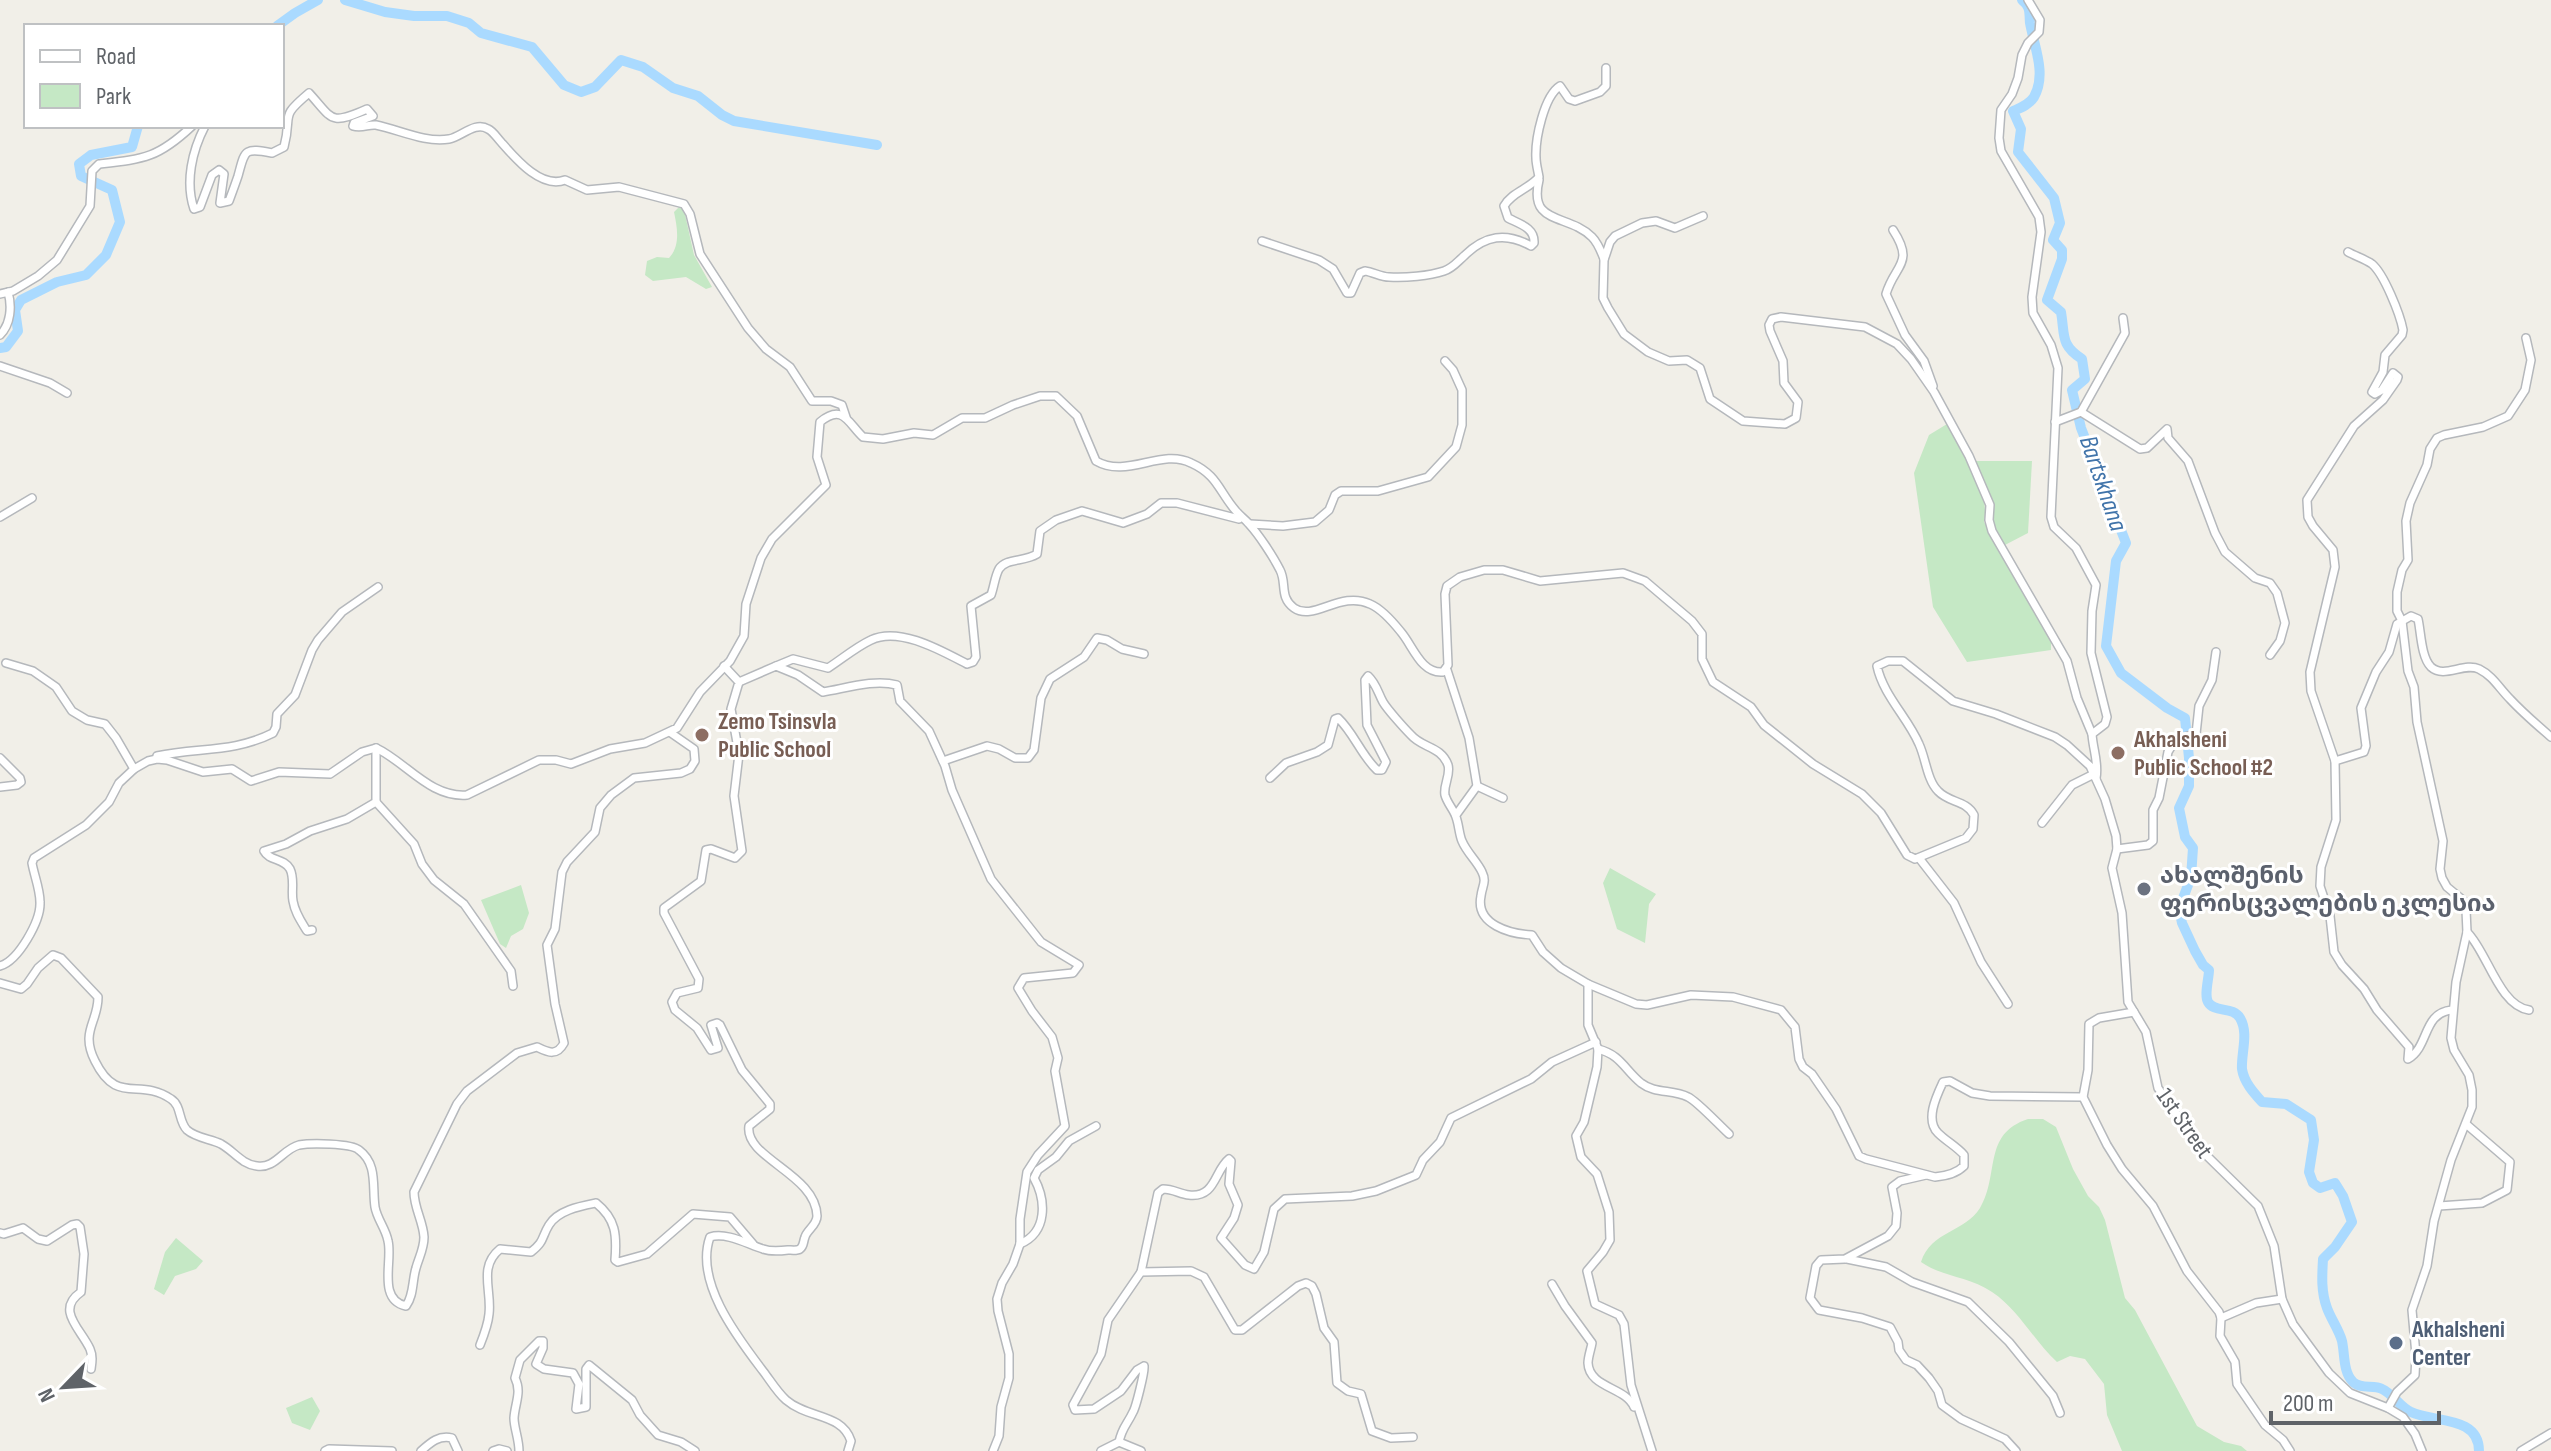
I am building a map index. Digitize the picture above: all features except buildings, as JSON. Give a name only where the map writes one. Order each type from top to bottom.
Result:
[{"type":"street","points":[[2028,0],[2040,20],[2039,32],[2022,55],[2015,86],[2001,110],[1999,138],[2001,151],[2039,217],[2041,232],[2032,297],[2033,313],[2051,345],[2058,368],[2051,517],[2062,535],[2072,541],[2096,585],[2091,653],[2107,717],[2105,724],[2092,734]]},
{"type":"street","points":[[1604,260],[1592,237],[1538,205],[1536,192],[1539,177],[1535,157],[1542,118],[1556,87],[1563,88],[1569,99],[1575,101],[1590,97],[1606,86],[1606,68]]},
{"type":"street","points":[[204,128],[191,160],[194,209],[200,207],[212,175],[219,170],[224,174],[220,203],[229,201],[242,157],[249,151],[272,153],[284,147],[289,109],[309,93],[325,114],[336,118],[349,118],[367,109],[373,116],[354,123],[353,126],[359,128],[373,124],[413,136],[444,140],[459,137],[468,129],[488,128],[514,157],[544,180],[556,183],[565,180],[587,190],[619,187],[684,204],[690,214],[700,254],[748,328],[766,349],[790,367],[812,401],[831,401],[842,405],[846,417],[863,437],[883,439],[914,433],[933,435],[962,418],[985,418],[1040,396],[1056,396],[1077,416],[1096,461],[1114,467],[1129,467],[1174,459],[1192,463],[1214,479],[1236,512],[1250,524],[1278,567],[1283,577],[1284,597],[1291,605],[1300,611],[1312,612],[1343,600],[1369,604],[1395,625],[1427,667],[1434,672],[1447,670]]},
{"type":"street","points":[[0,335],[8,321],[11,304],[4,293],[38,276],[57,260],[90,206],[92,171],[99,164],[128,162],[157,154],[190,128]]},
{"type":"street","points":[[1262,241],[1319,260],[1333,269],[1347,293],[1351,293],[1360,273],[1365,271],[1386,278],[1442,272],[1453,267],[1480,244],[1498,237],[1510,237],[1531,246],[1534,243],[1533,234],[1527,227],[1508,218],[1504,206],[1508,199],[1528,188],[1539,177]]},
{"type":"street","points":[[1703,216],[1675,228],[1656,221],[1642,223],[1620,231],[1610,242],[1604,260],[1603,298],[1624,334],[1648,352],[1669,361],[1687,360],[1700,368],[1710,399],[1743,421],[1785,424],[1796,418],[1798,402],[1784,383],[1783,361],[1769,325],[1772,319],[1781,317],[1865,327],[1897,344],[1919,367],[1934,392],[1982,482],[1990,505],[1989,520],[1998,545],[2067,661],[2077,698],[2092,734],[2098,767],[2095,776]]},
{"type":"street","points":[[1893,230],[1905,254],[1886,294],[1905,335],[1924,361],[1934,392]]},
{"type":"street","points":[[2348,252],[2376,267],[2403,330],[2385,355],[2383,372],[2372,392],[2375,394],[2382,390],[2393,373],[2397,375],[2397,380],[2383,400],[2354,426],[2307,500],[2308,517],[2335,556],[2310,672],[2311,691],[2335,761],[2336,820],[2321,867],[2320,886],[2330,916],[2334,952],[2409,1047],[2408,1059],[2414,1055],[2435,1015],[2452,1010]]},
{"type":"street","points":[[2055,422],[2078,413],[2125,333],[2123,318]]},
{"type":"street","points":[[2388,1406],[2394,1395],[2415,1375],[2412,1310],[2427,1266],[2451,1160],[2472,1107],[2469,1075],[2454,1050],[2451,1038],[2452,1010],[2467,932],[2464,901],[2447,887],[2442,878],[2443,841],[2417,722],[2402,621],[2397,611],[2397,592],[2402,570],[2408,560],[2406,521],[2430,449],[2437,438],[2483,427],[2508,416],[2525,390],[2531,360],[2526,338]]},
{"type":"street","points":[[739,682],[793,659],[828,668],[873,639],[891,635],[927,644],[967,664],[973,662],[976,657],[971,606],[991,595],[1003,564],[1013,560],[1027,561],[1037,554],[1040,531],[1069,514],[1082,511],[1123,523],[1147,514],[1161,503],[1177,503],[1233,515],[1250,524],[1283,526],[1315,522],[1329,510],[1335,495],[1341,491],[1378,491],[1428,477],[1456,447],[1462,425],[1462,390],[1445,361]]},
{"type":"street","points":[[0,366],[50,383],[67,393]]},
{"type":"street","points":[[2078,413],[2140,449],[2147,448],[2167,429],[2168,438],[2188,461],[2225,552],[2255,578],[2270,583],[2277,593],[2285,623],[2280,641],[2270,655]]},
{"type":"street","points":[[148,761],[167,760],[203,772],[232,769],[251,781],[279,772],[330,774],[362,752],[376,748],[424,782],[458,795],[467,795],[539,760],[571,764],[610,749],[645,743],[671,733],[700,692],[730,661],[744,636],[746,604],[761,558],[782,527],[826,485],[817,457],[820,422],[829,415],[846,417]]},
{"type":"street","points":[[0,517],[32,498]]},
{"type":"street","points":[[1456,815],[1477,786],[1469,738],[1447,670],[1445,594],[1447,586],[1460,577],[1484,570],[1503,570],[1540,581],[1623,573],[1645,581],[1702,634],[1702,659],[1713,682],[1751,707],[1764,725],[1821,770],[1862,794],[1881,813],[1907,855],[1915,859],[1966,838],[1973,829],[1974,815],[1967,806],[1945,797],[1934,785],[1914,732],[1878,673],[1877,666],[1883,663],[1903,661],[1953,701],[2055,737],[2081,756],[2095,776]]},
{"type":"street","points":[[0,966],[9,963],[21,950],[39,913],[40,902],[32,863],[34,858],[86,825],[109,802],[119,783],[152,757],[182,751],[232,749],[273,733],[277,714],[295,695],[318,640],[342,612],[378,587]]},
{"type":"street","points":[[2335,761],[2364,752],[2366,746],[2361,708],[2376,672],[2389,652],[2397,624],[2411,616],[2418,619],[2424,651],[2431,667],[2438,671],[2474,667],[2488,674],[2551,737]]},
{"type":"street","points":[[943,761],[987,746],[1015,758],[1028,758],[1034,750],[1041,698],[1050,679],[1084,657],[1097,638],[1144,654]]},
{"type":"street","points":[[2117,849],[2148,845],[2153,841],[2153,810],[2159,798],[2168,752],[2176,739],[2196,734],[2199,706],[2212,680],[2216,652]]},
{"type":"street","points":[[6,663],[33,671],[56,687],[72,711],[87,720],[105,724],[134,769]]},
{"type":"street","points":[[724,666],[739,682]]},
{"type":"street","points":[[776,666],[798,675],[823,692],[864,685],[897,685],[900,701],[929,731],[991,879],[1041,942],[1079,965],[1073,973],[1024,978],[1018,988],[1052,1037],[1058,1058],[1055,1071],[1065,1126],[1027,1172],[1020,1219],[1020,1244],[997,1299],[1009,1354],[1009,1378],[1001,1407],[999,1436],[993,1451]]},
{"type":"street","points":[[1270,778],[1286,763],[1328,745],[1335,719],[1338,718],[1369,763],[1382,770],[1386,762],[1373,741],[1366,719],[1368,702],[1365,680],[1368,676],[1375,683],[1387,708],[1413,738],[1440,751],[1447,763],[1449,770],[1445,794],[1456,815],[1462,842],[1483,873],[1485,885],[1481,907],[1499,929],[1532,935],[1549,959],[1588,984],[1636,1004],[1647,1005],[1691,995],[1733,997],[1781,1010],[1795,1027],[1803,1067],[1812,1074],[1836,1109],[1859,1156],[1935,1177],[1959,1171],[1965,1161],[1958,1148],[1935,1130],[1932,1123],[1943,1082],[1950,1081],[1972,1093],[1990,1096],[2083,1097]]},
{"type":"street","points":[[739,682],[731,709],[739,754],[734,796],[742,851],[735,858],[706,850],[701,881],[664,908],[699,979],[698,988],[677,993],[672,1002],[675,1010],[695,1025],[711,1050],[718,1048],[711,1025],[720,1025],[742,1070],[770,1104],[770,1109],[749,1126],[751,1139],[799,1180],[815,1209],[816,1221],[806,1233],[800,1249],[770,1251],[721,1236],[710,1237],[710,1279],[720,1307],[744,1347],[784,1399],[806,1413],[843,1426],[851,1441],[848,1451]]},
{"type":"street","points":[[0,983],[21,989],[46,960],[53,955],[61,958],[98,997],[88,1031],[88,1046],[111,1085],[130,1090],[146,1089],[167,1096],[177,1103],[182,1123],[189,1132],[220,1143],[248,1164],[260,1167],[274,1163],[298,1145],[346,1145],[358,1149],[369,1161],[375,1209],[389,1242],[388,1283],[393,1298],[399,1305],[406,1306],[410,1300],[416,1266],[423,1253],[424,1234],[414,1192],[457,1104],[467,1091],[517,1053],[537,1047],[555,1053],[564,1043],[547,945],[555,929],[562,872],[567,862],[595,832],[600,808],[611,795],[634,778],[681,773],[690,769],[695,761],[694,749],[671,733]]},
{"type":"street","points":[[376,748],[376,802],[414,844],[422,864],[434,880],[464,904],[511,971],[513,986]]},
{"type":"street","points":[[0,758],[21,782],[0,787]]},
{"type":"street","points":[[2042,823],[2072,785],[2095,776]]},
{"type":"street","name":"1st Street","points":[[2095,776],[2116,836],[2117,849],[2112,868],[2122,913],[2128,1002],[2146,1032],[2158,1088],[2204,1153],[2258,1206],[2274,1246],[2282,1299],[2293,1324],[2329,1373],[2350,1393],[2388,1406],[2403,1417],[2422,1451]]},
{"type":"street","points":[[1477,786],[1503,798]]},
{"type":"street","points":[[312,930],[307,931],[296,914],[290,869],[286,864],[267,857],[264,851],[347,819],[376,802]]},
{"type":"street","points":[[1919,858],[1954,903],[1981,962],[2008,1004]]},
{"type":"street","points":[[2467,932],[2476,940],[2505,993],[2523,1009],[2529,1010]]},
{"type":"street","points":[[1588,984],[1588,1025],[1597,1046],[1597,1067],[1587,1112],[1576,1136],[1581,1157],[1597,1174],[1604,1189],[1610,1240],[1587,1271],[1595,1304],[1619,1315],[1624,1324],[1631,1385],[1652,1451]]},
{"type":"street","points":[[2134,1012],[2099,1018],[2089,1024],[2088,1070],[2083,1097],[2122,1169],[2153,1206],[2187,1271],[2213,1302],[2221,1318],[2220,1336],[2235,1362],[2237,1384],[2265,1425],[2283,1440],[2290,1451]]},
{"type":"street","points":[[1119,1442],[1121,1428],[1136,1407],[1144,1366],[1137,1370],[1121,1391],[1094,1409],[1075,1410],[1073,1405],[1101,1354],[1108,1320],[1141,1272],[1158,1193],[1163,1189],[1189,1195],[1203,1193],[1213,1186],[1223,1164],[1229,1159],[1229,1184],[1238,1205],[1221,1238],[1245,1265],[1254,1269],[1264,1252],[1274,1209],[1285,1199],[1352,1196],[1376,1191],[1416,1175],[1423,1160],[1440,1142],[1451,1118],[1531,1079],[1552,1062],[1597,1046],[1613,1053],[1640,1082],[1650,1088],[1692,1098],[1729,1134]]},
{"type":"street","points":[[2439,1206],[2482,1203],[2507,1190],[2510,1162],[2466,1124]]},
{"type":"street","points":[[1020,1244],[1029,1240],[1042,1221],[1044,1205],[1034,1178],[1038,1170],[1056,1157],[1069,1141],[1096,1126]]},
{"type":"street","points":[[1845,1259],[1888,1236],[1896,1226],[1892,1187],[1900,1181],[1928,1175]]},
{"type":"street","points":[[480,1345],[489,1316],[486,1274],[491,1256],[500,1249],[531,1252],[543,1242],[550,1223],[575,1208],[596,1203],[609,1213],[617,1239],[615,1260],[618,1262],[647,1254],[693,1214],[730,1217],[754,1246]]},
{"type":"street","points":[[0,1233],[23,1228],[38,1239],[47,1241],[72,1225],[80,1227],[84,1246],[81,1292],[72,1298],[69,1306],[71,1317],[90,1349],[91,1369]]},
{"type":"street","points":[[2016,1451],[2005,1439],[1961,1419],[1942,1405],[1938,1391],[1929,1378],[1917,1365],[1906,1360],[1899,1350],[1890,1327],[1819,1310],[1810,1298],[1816,1266],[1821,1260],[1845,1259],[1886,1267],[1912,1282],[1968,1302],[2009,1342],[2053,1396],[2060,1413]]},
{"type":"street","points":[[1141,1272],[1191,1271],[1204,1277],[1235,1330],[1242,1330],[1298,1286],[1306,1283],[1312,1286],[1324,1328],[1334,1342],[1337,1383],[1348,1391],[1361,1394],[1372,1431],[1391,1438],[1413,1437]]},
{"type":"street","points":[[1552,1284],[1592,1343],[1588,1363],[1592,1374],[1601,1383],[1631,1400],[1639,1420],[1643,1420]]},
{"type":"street","points":[[2221,1318],[2256,1303],[2282,1299]]},
{"type":"street","points":[[519,1451],[514,1422],[520,1387],[515,1378],[520,1360],[539,1341],[543,1341],[543,1348],[536,1364],[544,1369],[573,1373],[579,1384],[576,1409],[586,1407],[586,1369],[589,1365],[632,1400],[640,1415],[658,1435],[681,1442],[695,1451]]},
{"type":"street","points":[[2521,1451],[2551,1433]]},
{"type":"street","points":[[421,1451],[444,1436],[452,1438],[458,1451]]},
{"type":"street","points":[[1101,1451],[1119,1442],[1141,1451]]},
{"type":"street","points":[[325,1451],[392,1451]]},
{"type":"street","points":[[493,1451],[507,1451]]},
{"type":"green space","points":[[679,207],[684,210],[694,255],[712,287],[706,289],[686,277],[653,281],[645,275],[647,261],[657,257],[669,258],[673,253],[677,236],[674,212]]},
{"type":"green space","points":[[1947,424],[1979,484],[1985,509],[1984,522],[2051,637],[2051,650],[1967,662],[1933,607],[1914,473],[1929,435]]},
{"type":"green space","points":[[1975,461],[2032,461],[2028,533],[2003,546],[1997,538]]},
{"type":"green space","points":[[1610,868],[1656,894],[1649,904],[1645,943],[1617,929],[1603,883]]},
{"type":"green space","points":[[521,885],[529,913],[523,929],[511,936],[506,948],[500,944],[481,900]]},
{"type":"green space","points":[[2028,1119],[2043,1119],[2056,1127],[2073,1169],[2105,1220],[2125,1298],[2135,1310],[2197,1426],[2247,1451],[2122,1451],[2107,1415],[2104,1384],[2085,1359],[2070,1356],[2057,1362],[2010,1307],[1992,1292],[1921,1262],[1932,1244],[1974,1216],[1980,1208],[1998,1145],[2014,1126]]},
{"type":"green space","points":[[176,1238],[203,1261],[196,1269],[175,1276],[164,1295],[154,1289],[165,1252]]},
{"type":"green space","points":[[312,1397],[320,1411],[310,1430],[292,1423],[286,1408]]},
{"type":"waterway","points":[[280,24],[318,0]]},
{"type":"waterway","points":[[345,0],[385,12],[447,16],[469,23],[481,33],[532,47],[564,85],[581,92],[595,87],[621,60],[643,67],[673,88],[698,96],[734,121],[877,145]]},
{"type":"waterway","name":"Bartskhana","points":[[2022,0],[2029,10],[2039,79],[2032,100],[2013,111],[2021,129],[2018,152],[2054,198],[2060,223],[2053,240],[2062,250],[2062,259],[2047,300],[2061,312],[2067,344],[2082,359],[2085,379],[2072,390],[2081,428],[2126,543],[2116,561],[2106,646],[2121,673],[2185,718],[2189,786],[2179,808],[2185,837],[2193,848],[2191,877],[2179,909],[2182,923],[2203,965],[2209,970],[2208,1002],[2237,1014],[2243,1024],[2242,1069],[2247,1083],[2262,1102],[2286,1104],[2311,1120],[2314,1140],[2309,1172],[2313,1183],[2320,1188],[2335,1183],[2343,1196],[2352,1222],[2323,1259],[2322,1284],[2327,1308],[2342,1341],[2350,1378],[2360,1386],[2382,1389],[2411,1412],[2463,1426],[2477,1439],[2479,1451]]},
{"type":"waterway","points":[[0,348],[6,347],[18,331],[15,310],[21,300],[57,282],[86,275],[106,255],[120,222],[112,190],[81,176],[79,164],[91,155],[132,147],[137,128]]},
{"type":"place","name":"Zemo Tsinsvla Public School","points":[[702,735]]},
{"type":"place","name":"Akhalsheni Public School #2","points":[[2118,753]]},
{"type":"place","name":"ახალშენის ფერისცვალების ეკლესია","points":[[2144,889]]},
{"type":"place","name":"Akhalsheni Center","points":[[2396,1343]]}]
